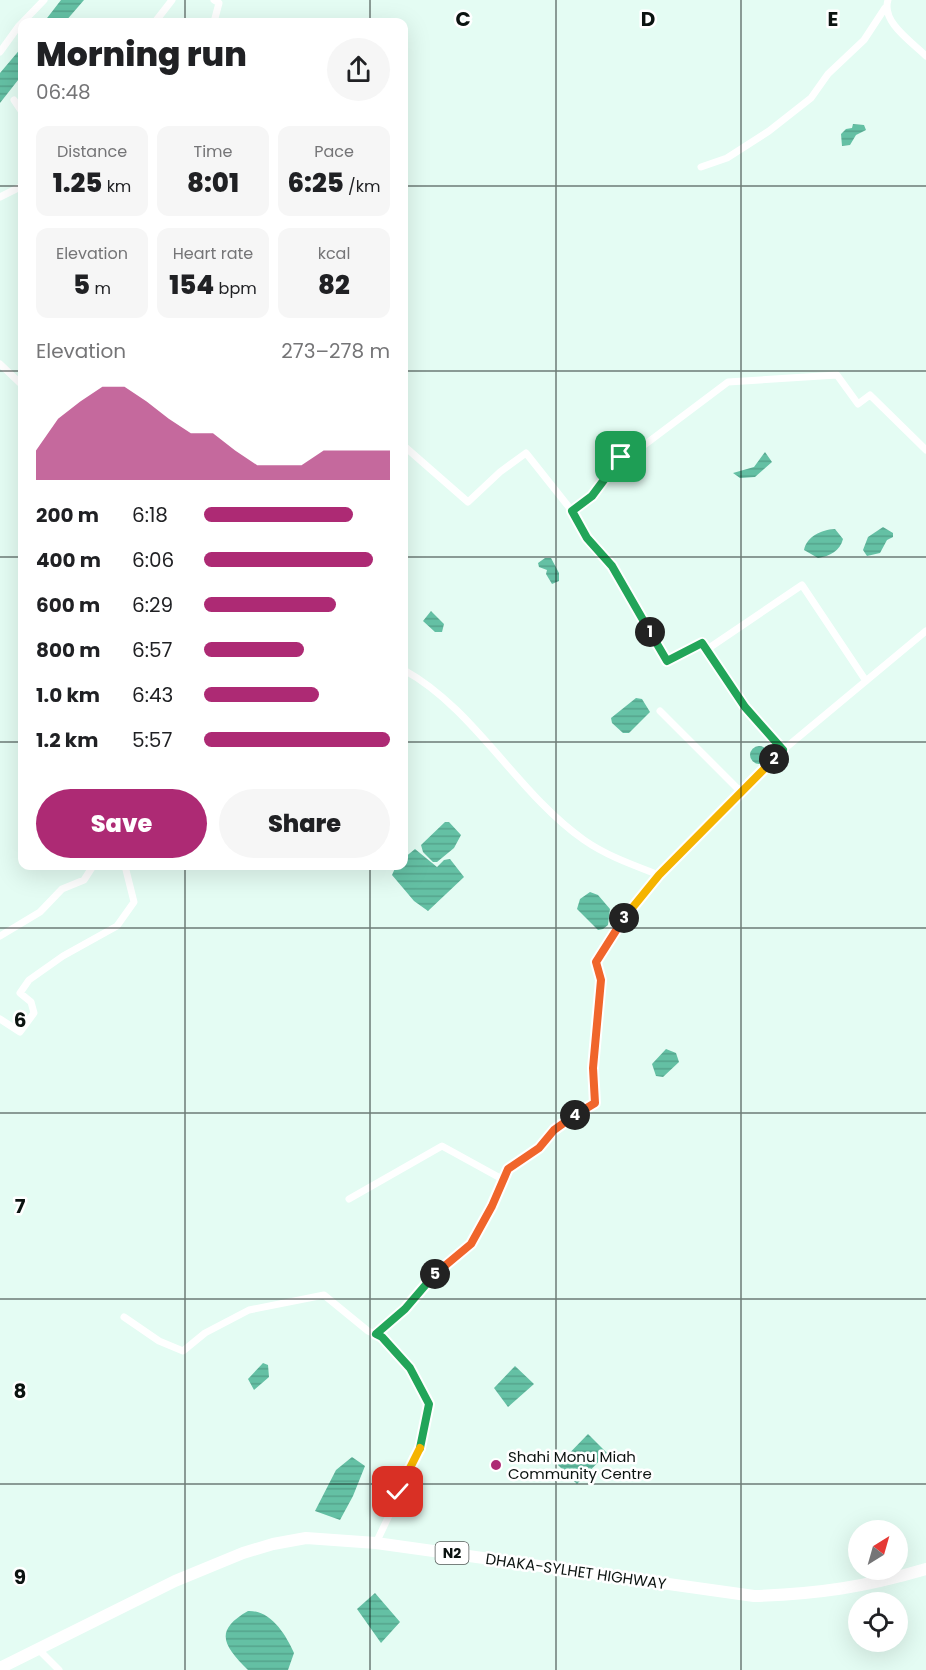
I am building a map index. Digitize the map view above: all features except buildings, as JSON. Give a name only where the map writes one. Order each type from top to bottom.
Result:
[{"type":"highway","name":"DHAKA-SYLHET HIGHWAY","points":[[0,1668],[174,1581],[243,1553],[273,1544],[306,1538],[376,1543],[754,1596],[813,1594],[879,1582],[926,1569]]},
{"type":"street","points":[[27,18],[44,0]]},
{"type":"street","points":[[157,18],[172,0]]},
{"type":"street","points":[[214,0],[219,3],[215,18]]},
{"type":"street","points":[[886,4],[889,19],[926,56]]},
{"type":"street","points":[[701,167],[727,158],[769,131],[811,98],[828,74],[864,40],[886,4]]},
{"type":"street","points":[[0,52],[18,27]]},
{"type":"street","points":[[14,100],[18,106]]},
{"type":"street","points":[[0,197],[18,188]]},
{"type":"street","points":[[0,364],[18,381]]},
{"type":"street","points":[[572,511],[592,496],[621,457],[631,455],[728,382],[837,375],[858,404],[870,395],[926,450]]},
{"type":"street","points":[[408,450],[468,502],[500,472],[526,453],[572,511],[587,538],[612,566],[667,661],[702,643],[745,707],[783,750]]},
{"type":"street","points":[[706,650],[802,585],[866,681]]},
{"type":"street","points":[[376,1334],[405,1309],[433,1275],[471,1244],[492,1206],[508,1169],[539,1148],[566,1120],[595,1103],[593,1068],[601,980],[596,962],[615,930],[659,875],[783,750],[926,631]]},
{"type":"street","points":[[408,673],[446,700],[547,808],[583,840],[617,859],[659,875]]},
{"type":"street","points":[[660,711],[741,792]]},
{"type":"street","points":[[0,936],[40,912],[62,889],[84,880],[90,870]]},
{"type":"street","points":[[0,1019],[20,1032],[34,1013],[31,1002],[20,993],[29,980],[63,956],[117,926],[134,902],[126,870]]},
{"type":"street","points":[[350,1199],[442,1146],[502,1179]]},
{"type":"street","points":[[124,1317],[159,1341],[183,1351],[205,1333],[249,1310],[324,1295],[382,1337],[410,1368],[429,1404],[420,1450],[376,1543]]},
{"type":"street","points":[[38,1649],[59,1670]]},
{"type":"shaded area","points":[[61,0],[84,0],[68,18],[47,18]]},
{"type":"shaded area","points":[[18,52],[18,80],[0,103],[0,73]]},
{"type":"shaded area","points":[[853,124],[864,125],[866,130],[856,135],[850,145],[842,146],[841,134],[846,129],[852,128]]},
{"type":"shaded area","points":[[765,452],[772,462],[755,477],[740,478],[733,473],[754,467]]},
{"type":"shaded area","points":[[883,527],[893,533],[893,537],[887,540],[880,553],[867,556],[863,550],[868,537]]},
{"type":"shaded area","points":[[835,529],[843,539],[840,547],[834,552],[818,558],[804,550],[811,537]]},
{"type":"shaded area","points":[[545,558],[551,558],[559,573],[559,581],[552,584],[546,574],[547,570],[539,567],[538,563]]},
{"type":"shaded area","points":[[431,611],[444,624],[442,632],[435,632],[423,621]]},
{"type":"shaded area","points":[[636,698],[642,699],[650,712],[629,733],[623,733],[612,723],[611,718]]},
{"type":"shaded area","points":[[759,746],[765,749],[768,755],[765,761],[759,764],[753,761],[750,755],[753,749]]},
{"type":"shaded area","points":[[445,822],[449,822],[461,835],[454,848],[437,862],[433,862],[423,852],[421,845]]},
{"type":"shaded area","points":[[415,849],[437,867],[444,860],[450,859],[464,877],[428,911],[414,901],[392,875],[394,870],[408,870],[408,855]]},
{"type":"shaded area","points":[[590,892],[598,895],[610,909],[608,925],[603,929],[598,930],[577,909],[580,899]]},
{"type":"shaded area","points":[[666,1049],[676,1053],[679,1062],[663,1077],[656,1076],[652,1064]]},
{"type":"shaded area","points":[[263,1363],[268,1365],[269,1377],[254,1390],[248,1379]]},
{"type":"shaded area","points":[[515,1366],[534,1384],[508,1407],[494,1388]]},
{"type":"shaded area","points":[[588,1434],[607,1453],[577,1484],[558,1465]]},
{"type":"shaded area","points":[[352,1457],[365,1466],[340,1520],[315,1511],[336,1470]]},
{"type":"shaded area","points":[[375,1593],[400,1622],[381,1643],[357,1609]]},
{"type":"shaded area","points":[[248,1611],[271,1619],[287,1639],[294,1653],[288,1670],[248,1670],[228,1646],[226,1632],[230,1625]]},
{"type":"place","name":"Shahi Monu Miah Community Centre","points":[[496,1465]]},
{"type":"route","points":[[398,1492],[420,1450],[429,1404],[410,1368],[382,1337],[376,1334],[405,1309],[433,1275],[471,1244],[492,1206],[508,1169],[539,1148],[566,1120],[595,1103],[593,1068],[601,980],[596,962],[615,930],[659,875],[783,750],[745,707],[702,643],[667,661],[612,566],[587,538],[572,511],[592,496],[621,457]]}]
